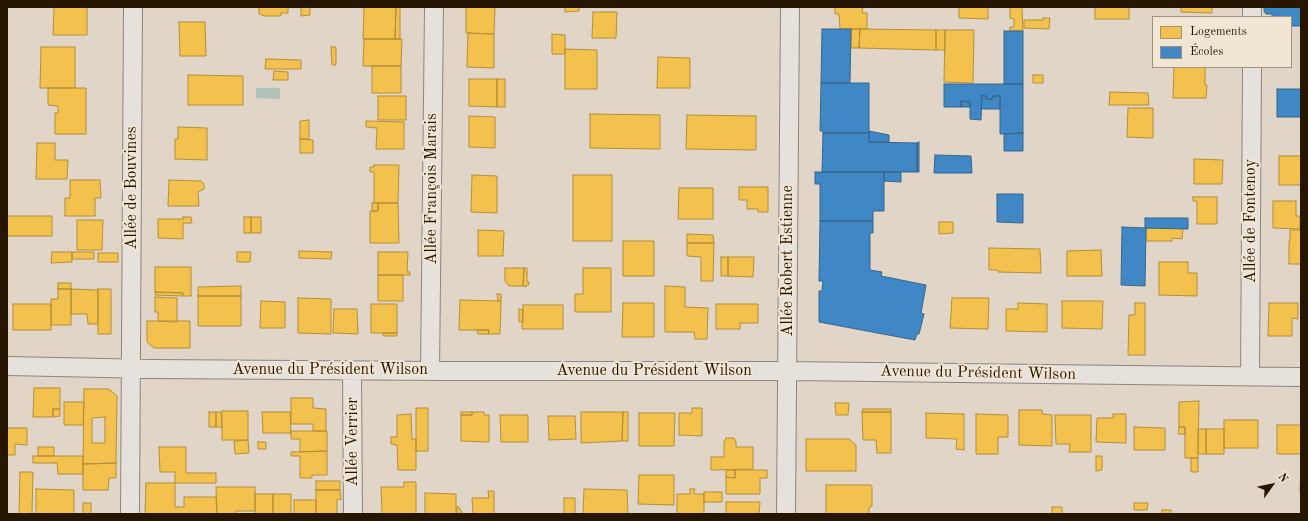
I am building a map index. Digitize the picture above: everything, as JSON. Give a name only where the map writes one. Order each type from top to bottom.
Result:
[{"type":"street","name":"Allée de Bouvines","points":[[130,514],[133,7]]},
{"type":"street","name":"Allée François Marais","points":[[430,371],[434,7]]},
{"type":"street","name":"Allée Robert Estienne","points":[[786,514],[790,7]]},
{"type":"street","name":"Allée de Fontenoy","points":[[1250,376],[1252,68]]},
{"type":"street","name":"Avenue du Président Wilson","points":[[7,366],[430,371],[787,371],[1301,377]]},
{"type":"street","name":"Allée Verrier","points":[[352,370],[353,514]]},
{"type":"shaded area","points":[[256,88],[280,88],[280,99],[256,98]]},
{"type":"building: Logements","points":[[54,7],[87,7],[87,35],[53,35]]},
{"type":"building: Logements","points":[[259,7],[288,7],[288,13],[281,13],[281,16],[265,16],[259,14]]},
{"type":"building: Logements","points":[[301,7],[310,7],[310,15],[301,16]]},
{"type":"building: Logements","points":[[364,7],[396,7],[395,39],[363,39]]},
{"type":"building: Logements","points":[[396,7],[400,7],[400,39],[395,39]]},
{"type":"building: Logements","points":[[466,7],[495,7],[494,34],[466,33]]},
{"type":"building: Logements","points":[[565,7],[579,7],[579,11],[565,12]]},
{"type":"building: Logements","points":[[835,7],[863,7],[862,13],[867,13],[867,29],[840,29],[839,14],[835,14]]},
{"type":"building: Logements","points":[[959,7],[988,7],[988,19],[959,18]]},
{"type":"building: Logements","points":[[1010,7],[1022,7],[1023,31],[1010,31],[1010,27],[1014,27],[1014,19],[1010,18]]},
{"type":"building: Logements","points":[[1095,7],[1129,7],[1129,19],[1095,19]]},
{"type":"building: Logements","points":[[1181,7],[1212,7],[1212,13],[1181,12]]},
{"type":"building: Logements","points":[[593,12],[617,12],[616,38],[592,38]]},
{"type":"building: Logements","points":[[1043,18],[1050,18],[1049,29],[1024,28],[1024,20],[1043,20]]},
{"type":"building: Logements","points":[[179,22],[205,22],[206,56],[180,56]]},
{"type":"building: Logements","points":[[851,29],[860,29],[859,48],[851,48]]},
{"type":"building: Logements","points":[[860,29],[936,30],[936,50],[859,48]]},
{"type":"building: Logements","points":[[936,30],[945,30],[945,50],[936,50]]},
{"type":"building: Logements","points":[[945,30],[974,30],[973,83],[944,82]]},
{"type":"building: Logements","points":[[468,33],[494,34],[494,68],[467,67]]},
{"type":"building: Logements","points":[[552,34],[565,35],[565,54],[552,54]]},
{"type":"building: Logements","points":[[364,39],[402,39],[401,66],[363,66]]},
{"type":"building: Logements","points":[[41,47],[75,47],[75,88],[40,88]]},
{"type":"building: Logements","points":[[331,47],[336,47],[336,65],[332,65]]},
{"type":"building: Logements","points":[[565,49],[597,50],[597,89],[565,89]]},
{"type":"building: Logements","points":[[658,57],[690,58],[690,88],[657,88]]},
{"type":"building: Logements","points":[[266,59],[301,60],[301,69],[265,69]]},
{"type":"building: Logements","points":[[372,66],[401,66],[401,93],[372,93]]},
{"type":"building: Logements","points":[[1174,68],[1205,68],[1205,85],[1207,85],[1206,98],[1173,98]]},
{"type":"building: Logements","points":[[274,71],[288,72],[288,80],[273,80]]},
{"type":"building: Logements","points":[[188,75],[243,76],[243,105],[188,105]]},
{"type":"building: Logements","points":[[1033,75],[1043,75],[1043,83],[1033,83]]},
{"type":"building: Logements","points":[[469,79],[497,79],[497,107],[469,106]]},
{"type":"building: Logements","points":[[497,79],[505,79],[505,107],[497,107]]},
{"type":"building: Logements","points":[[48,88],[86,88],[86,134],[55,134],[55,113],[58,113],[58,106],[48,105]]},
{"type":"building: Logements","points":[[1110,92],[1148,93],[1149,105],[1109,105]]},
{"type":"building: Logements","points":[[378,96],[406,96],[406,120],[378,120]]},
{"type":"building: Logements","points":[[1128,108],[1153,108],[1153,138],[1127,137]]},
{"type":"building: Logements","points":[[590,114],[660,115],[660,149],[590,148]]},
{"type":"building: Logements","points":[[687,115],[756,116],[756,150],[686,149]]},
{"type":"building: Logements","points":[[469,116],[495,117],[495,148],[469,147]]},
{"type":"building: Logements","points":[[309,120],[309,139],[300,139],[300,121]]},
{"type":"building: Logements","points":[[366,121],[404,122],[404,149],[376,149],[377,128],[366,127]]},
{"type":"building: Logements","points":[[178,127],[207,128],[207,160],[175,159],[175,139],[178,139]]},
{"type":"building: Logements","points":[[300,139],[313,140],[313,153],[300,153]]},
{"type":"building: Logements","points":[[37,143],[55,143],[55,160],[68,160],[67,179],[36,179]]},
{"type":"building: Logements","points":[[1279,156],[1301,156],[1301,185],[1279,185]]},
{"type":"building: Logements","points":[[1194,159],[1223,160],[1222,184],[1194,184]]},
{"type":"building: Logements","points":[[374,165],[399,165],[398,203],[374,203],[374,172],[370,172],[370,167],[374,167]]},
{"type":"building: Logements","points":[[472,175],[497,176],[497,213],[471,212]]},
{"type":"building: Logements","points":[[573,175],[612,175],[612,241],[573,241]]},
{"type":"building: Logements","points":[[70,180],[100,180],[101,198],[95,198],[95,216],[65,216],[65,198],[70,198]]},
{"type":"building: Logements","points":[[169,180],[201,181],[204,184],[204,189],[198,192],[199,206],[168,206]]},
{"type":"building: Logements","points":[[739,187],[768,187],[768,212],[758,212],[758,209],[747,209],[747,200],[739,200]]},
{"type":"building: Logements","points":[[679,188],[713,188],[713,219],[678,219]]},
{"type":"building: Logements","points":[[1193,197],[1217,197],[1217,224],[1197,224],[1197,201],[1193,201]]},
{"type":"building: Logements","points":[[1273,201],[1296,201],[1296,216],[1300,216],[1300,229],[1273,228]]},
{"type":"building: Logements","points":[[372,203],[378,203],[378,211],[372,211]]},
{"type":"building: Logements","points":[[378,203],[398,203],[399,243],[370,243],[370,211],[378,211]]},
{"type":"building: Logements","points":[[7,216],[52,216],[52,236],[7,236]]},
{"type":"building: Logements","points":[[183,217],[191,217],[192,223],[183,223],[183,239],[158,238],[158,219],[184,219]]},
{"type":"building: Logements","points":[[244,217],[251,217],[251,233],[244,233]]},
{"type":"building: Logements","points":[[251,217],[261,217],[261,233],[251,233]]},
{"type":"building: Logements","points":[[77,220],[103,220],[102,250],[77,250]]},
{"type":"building: Logements","points":[[939,222],[953,222],[953,233],[939,234]]},
{"type":"building: Logements","points":[[1146,228],[1183,228],[1182,239],[1172,238],[1172,241],[1146,241]]},
{"type":"building: Logements","points":[[478,230],[504,231],[503,256],[478,256]]},
{"type":"building: Logements","points":[[1290,230],[1301,230],[1301,264],[1289,264]]},
{"type":"building: Logements","points":[[687,234],[713,235],[714,243],[687,243]]},
{"type":"building: Logements","points":[[623,241],[654,241],[654,276],[623,276]]},
{"type":"building: Logements","points":[[687,243],[714,243],[713,281],[701,281],[701,257],[687,256]]},
{"type":"building: Logements","points":[[989,248],[1040,249],[1041,273],[998,272],[998,270],[989,270]]},
{"type":"building: Logements","points":[[1101,250],[1102,276],[1067,276],[1067,251]]},
{"type":"building: Logements","points":[[299,251],[332,252],[331,259],[299,258]]},
{"type":"building: Logements","points":[[52,252],[72,252],[72,262],[51,263]]},
{"type":"building: Logements","points":[[72,252],[94,252],[94,259],[72,259]]},
{"type":"building: Logements","points":[[237,252],[251,252],[250,262],[237,262]]},
{"type":"building: Logements","points":[[378,252],[408,252],[407,272],[410,272],[410,275],[378,275]]},
{"type":"building: Logements","points":[[98,253],[118,253],[118,262],[98,262]]},
{"type":"building: Logements","points":[[721,257],[728,257],[728,276],[721,276]]},
{"type":"building: Logements","points":[[728,257],[754,257],[753,277],[728,276]]},
{"type":"building: Logements","points":[[1159,262],[1188,262],[1188,273],[1197,273],[1197,296],[1159,295]]},
{"type":"building: Logements","points":[[155,267],[191,267],[191,296],[183,296],[183,293],[155,292]]},
{"type":"building: Logements","points":[[505,268],[524,268],[523,286],[509,286],[505,281]]},
{"type":"building: Logements","points":[[524,268],[527,268],[527,281],[529,282],[529,285],[526,285],[526,287],[523,286]]},
{"type":"building: Logements","points":[[583,268],[611,268],[611,312],[575,312],[575,294],[583,294]]},
{"type":"building: Logements","points":[[378,275],[403,275],[403,301],[378,301]]},
{"type":"building: Logements","points":[[58,283],[71,283],[71,289],[58,289]]},
{"type":"building: Logements","points":[[241,286],[241,296],[198,296],[198,287]]},
{"type":"building: Logements","points":[[665,286],[685,287],[685,307],[708,308],[707,339],[695,339],[694,332],[665,332]]},
{"type":"building: Logements","points":[[58,289],[71,289],[71,325],[51,325],[51,299],[58,299]]},
{"type":"building: Logements","points":[[71,289],[98,290],[98,324],[88,324],[87,314],[71,314]]},
{"type":"building: Logements","points":[[98,289],[111,289],[111,334],[98,334]]},
{"type":"building: Logements","points":[[155,292],[183,293],[183,296],[155,295]]},
{"type":"building: Logements","points":[[497,294],[501,294],[501,301],[498,301]]},
{"type":"building: Logements","points":[[198,296],[241,296],[241,326],[198,326]]},
{"type":"building: Logements","points":[[155,297],[177,298],[177,322],[158,321],[158,312],[155,312]]},
{"type":"building: Logements","points":[[298,298],[331,299],[331,334],[298,333]]},
{"type":"building: Logements","points":[[952,298],[989,298],[988,329],[950,328]]},
{"type":"building: Logements","points":[[460,300],[501,301],[500,334],[488,334],[489,330],[459,330]]},
{"type":"building: Logements","points":[[261,301],[285,302],[285,328],[260,328]]},
{"type":"building: Logements","points":[[1062,301],[1103,301],[1102,329],[1062,328]]},
{"type":"building: Logements","points":[[623,303],[654,303],[654,337],[622,337]]},
{"type":"building: Logements","points":[[1018,303],[1047,304],[1047,332],[1006,331],[1006,309],[1018,309]]},
{"type":"building: Logements","points":[[1135,303],[1145,303],[1145,355],[1128,355],[1129,315],[1135,315]]},
{"type":"building: Logements","points":[[1269,303],[1298,303],[1298,319],[1292,318],[1292,336],[1268,336]]},
{"type":"building: Logements","points":[[13,304],[51,304],[51,330],[13,330]]},
{"type":"building: Logements","points":[[371,304],[397,304],[397,333],[371,333]]},
{"type":"building: Logements","points":[[716,304],[758,304],[758,323],[740,323],[740,329],[716,329]]},
{"type":"building: Logements","points":[[523,305],[563,305],[563,329],[522,329]]},
{"type":"building: Logements","points":[[334,309],[357,309],[358,334],[333,333]]},
{"type":"building: Logements","points":[[519,309],[523,310],[523,322],[519,322]]},
{"type":"building: Logements","points":[[147,321],[190,321],[190,348],[154,348],[147,342]]},
{"type":"building: Logements","points":[[477,330],[489,330],[488,334],[478,334]]},
{"type":"building: Logements","points":[[383,333],[397,333],[397,336],[383,336]]},
{"type":"building: Logements","points":[[34,388],[60,388],[60,409],[53,409],[53,417],[33,417]]},
{"type":"building: Logements","points":[[84,389],[109,389],[117,396],[116,463],[83,464]],"holes":[[[105,417],[105,443],[92,443],[92,418]]]},
{"type":"building: Logements","points":[[291,398],[313,398],[313,408],[326,409],[326,431],[313,431],[313,424],[291,424]]},
{"type":"building: Logements","points":[[1199,401],[1198,458],[1185,458],[1185,427],[1179,427],[1179,402]]},
{"type":"building: Logements","points":[[64,402],[84,402],[83,425],[64,425]]},
{"type":"building: Logements","points":[[835,403],[849,403],[848,415],[836,415]]},
{"type":"building: Logements","points":[[416,408],[428,408],[428,451],[416,451]]},
{"type":"building: Logements","points":[[692,408],[702,408],[702,436],[679,435],[679,413],[692,413]]},
{"type":"building: Logements","points":[[53,409],[60,409],[60,416],[53,417]]},
{"type":"building: Logements","points":[[863,409],[891,409],[891,412],[862,412]]},
{"type":"building: Logements","points":[[1019,410],[1042,410],[1042,414],[1052,415],[1052,446],[1019,445]]},
{"type":"building: Logements","points":[[222,411],[248,411],[248,440],[222,440]]},
{"type":"building: Logements","points":[[209,412],[216,412],[216,427],[209,427]]},
{"type":"building: Logements","points":[[216,412],[221,412],[222,427],[216,427]]},
{"type":"building: Logements","points":[[262,412],[290,412],[291,433],[263,433]]},
{"type":"building: Logements","points":[[461,412],[472,412],[472,415],[461,415]]},
{"type":"building: Logements","points":[[472,412],[484,412],[484,415],[489,415],[489,442],[461,441],[461,415],[472,415]]},
{"type":"building: Logements","points":[[581,412],[623,412],[622,441],[581,443]]},
{"type":"building: Logements","points":[[623,412],[628,412],[628,441],[622,441]]},
{"type":"building: Logements","points":[[862,412],[891,412],[891,453],[877,453],[876,440],[863,440]]},
{"type":"building: Logements","points":[[639,413],[675,413],[674,446],[639,446]]},
{"type":"building: Logements","points":[[926,413],[964,414],[964,450],[956,449],[957,439],[926,438]]},
{"type":"building: Logements","points":[[411,414],[412,439],[416,439],[416,470],[398,470],[397,445],[391,444],[391,437],[397,437],[397,415]]},
{"type":"building: Logements","points":[[976,414],[1008,415],[1008,437],[998,437],[998,454],[976,454]]},
{"type":"building: Logements","points":[[1113,414],[1126,414],[1126,443],[1096,442],[1097,418],[1113,418]]},
{"type":"building: Logements","points":[[500,415],[528,415],[528,442],[501,442]]},
{"type":"building: Logements","points":[[1055,415],[1091,415],[1091,452],[1069,452],[1070,444],[1056,444]]},
{"type":"building: Logements","points":[[548,416],[575,416],[576,439],[549,440]]},
{"type":"building: Logements","points":[[1224,420],[1258,420],[1258,448],[1224,448]]},
{"type":"building: Logements","points":[[1277,425],[1301,425],[1301,454],[1277,454]]},
{"type":"building: Logements","points":[[1134,427],[1165,428],[1165,450],[1134,450]]},
{"type":"building: Logements","points":[[1179,427],[1185,427],[1185,434],[1178,434]]},
{"type":"building: Logements","points":[[7,428],[27,428],[27,445],[15,444],[15,455],[7,455]]},
{"type":"building: Logements","points":[[1198,429],[1206,429],[1206,454],[1198,454]]},
{"type":"building: Logements","points":[[1206,429],[1224,429],[1224,454],[1206,454]]},
{"type":"building: Logements","points":[[291,431],[327,431],[327,451],[300,452],[300,439],[291,439]]},
{"type":"building: Logements","points":[[726,438],[734,438],[736,447],[753,447],[753,469],[711,470],[711,457],[724,457],[724,442]]},
{"type":"building: Logements","points":[[806,439],[849,439],[856,445],[856,471],[806,471]]},
{"type":"building: Logements","points":[[248,440],[249,453],[235,454],[234,441]]},
{"type":"building: Logements","points":[[258,442],[266,442],[266,449],[258,449]]},
{"type":"building: Logements","points":[[38,447],[54,447],[54,456],[38,456]]},
{"type":"building: Logements","points":[[159,447],[186,447],[186,473],[216,473],[216,483],[175,483],[175,472],[160,472]]},
{"type":"building: Logements","points":[[327,451],[327,475],[312,475],[312,478],[300,478],[300,456],[291,456],[291,452]]},
{"type":"building: Logements","points":[[33,456],[83,456],[83,474],[58,474],[57,463],[33,463]]},
{"type":"building: Logements","points":[[1096,456],[1102,456],[1102,470],[1096,471]]},
{"type":"building: Logements","points":[[1191,458],[1198,458],[1198,472],[1191,472]]},
{"type":"building: Logements","points":[[116,463],[116,478],[109,478],[108,490],[83,490],[83,464]]},
{"type":"building: Logements","points":[[1301,464],[1301,492],[1300,492]]},
{"type":"building: Logements","points":[[726,470],[735,470],[735,478],[726,477]]},
{"type":"building: Logements","points":[[735,470],[767,470],[767,478],[760,478],[760,494],[726,494],[726,477],[735,478]]},
{"type":"building: Logements","points":[[20,472],[33,472],[32,514],[19,514]]},
{"type":"building: Logements","points":[[639,475],[674,475],[674,505],[638,504]]},
{"type":"building: Logements","points":[[316,481],[340,481],[340,490],[316,490]]},
{"type":"building: Logements","points":[[404,482],[416,482],[416,514],[382,514],[381,487],[404,487]]},
{"type":"building: Logements","points":[[146,483],[175,483],[175,507],[184,507],[184,497],[216,497],[217,514],[145,514]]},
{"type":"building: Logements","points":[[826,485],[871,485],[872,506],[869,508],[869,514],[826,514]]},
{"type":"building: Logements","points":[[216,487],[255,487],[255,511],[236,511],[236,514],[217,514]]},
{"type":"building: Logements","points":[[36,489],[74,490],[74,514],[36,514]]},
{"type":"building: Logements","points":[[584,489],[627,490],[628,514],[583,514]]},
{"type":"building: Logements","points":[[690,489],[695,489],[694,494],[704,494],[704,514],[677,514],[677,494],[690,494]]},
{"type":"building: Logements","points":[[316,490],[340,490],[341,500],[337,499],[337,514],[316,514]]},
{"type":"building: Logements","points":[[488,491],[494,491],[494,514],[473,514],[472,498],[489,498]]},
{"type":"building: Logements","points":[[704,492],[722,492],[722,502],[704,502]]},
{"type":"building: Logements","points":[[425,493],[456,494],[456,514],[425,514]]},
{"type":"building: Logements","points":[[255,494],[273,494],[273,514],[255,514]]},
{"type":"building: Logements","points":[[273,494],[291,494],[291,514],[273,514]]},
{"type":"building: Logements","points":[[564,498],[575,498],[575,514],[564,514]]},
{"type":"building: Logements","points":[[294,500],[316,500],[316,514],[294,514]]},
{"type":"building: Logements","points":[[726,502],[760,502],[759,514],[726,514]]},
{"type":"building: Logements","points":[[83,503],[91,503],[91,514],[83,514]]},
{"type":"building: Logements","points":[[1134,503],[1148,503],[1147,510],[1134,510]]},
{"type":"building: Logements","points":[[457,507],[459,507],[463,514],[457,514]]},
{"type":"building: Logements","points":[[1052,507],[1062,507],[1062,514],[1052,514]]},
{"type":"building: Logements","points":[[1162,510],[1171,510],[1171,514],[1162,514]]},
{"type":"building: Écoles","points":[[1264,7],[1301,7],[1301,26],[1292,26],[1292,16],[1272,16],[1272,14],[1266,14]]},
{"type":"building: Écoles","points":[[822,29],[851,29],[850,83],[821,83]]},
{"type":"building: Écoles","points":[[1004,31],[1023,31],[1023,84],[1004,84]]},
{"type":"building: Écoles","points":[[821,83],[869,83],[869,133],[823,133],[823,131],[820,131]]},
{"type":"building: Écoles","points":[[944,84],[1023,84],[1023,133],[1000,134],[1000,96],[993,96],[992,99],[986,99],[986,96],[982,95],[981,120],[970,119],[970,102],[961,101],[961,107],[944,107]]},
{"type":"building: Écoles","points":[[1277,89],[1301,89],[1301,117],[1277,117]]},
{"type":"building: Écoles","points":[[982,95],[986,96],[986,99],[992,99],[993,96],[1000,96],[1000,109],[981,109]]},
{"type":"building: Écoles","points":[[961,101],[970,102],[970,107],[961,107]]},
{"type":"building: Écoles","points":[[869,131],[889,135],[889,142],[869,142]]},
{"type":"building: Écoles","points":[[823,133],[869,133],[869,142],[917,143],[917,172],[822,172]]},
{"type":"building: Écoles","points":[[1023,133],[1023,151],[1004,151],[1004,134]]},
{"type":"building: Écoles","points":[[919,142],[919,172],[917,172],[917,143]]},
{"type":"building: Écoles","points":[[935,155],[971,156],[972,173],[934,173]]},
{"type":"building: Écoles","points":[[815,172],[884,172],[884,211],[873,211],[873,221],[820,221],[820,184],[815,184]]},
{"type":"building: Écoles","points":[[884,172],[901,172],[901,182],[884,181]]},
{"type":"building: Écoles","points":[[997,194],[1023,194],[1023,223],[997,222]]},
{"type":"building: Écoles","points":[[1145,218],[1188,218],[1188,229],[1145,228]]},
{"type":"building: Écoles","points":[[820,221],[873,221],[873,233],[870,233],[870,270],[882,272],[881,276],[926,285],[921,313],[924,314],[919,334],[917,334],[915,340],[819,322],[819,291],[822,291],[823,281],[819,281]]},
{"type":"building: Écoles","points":[[1122,227],[1146,228],[1145,286],[1121,285]]}]
